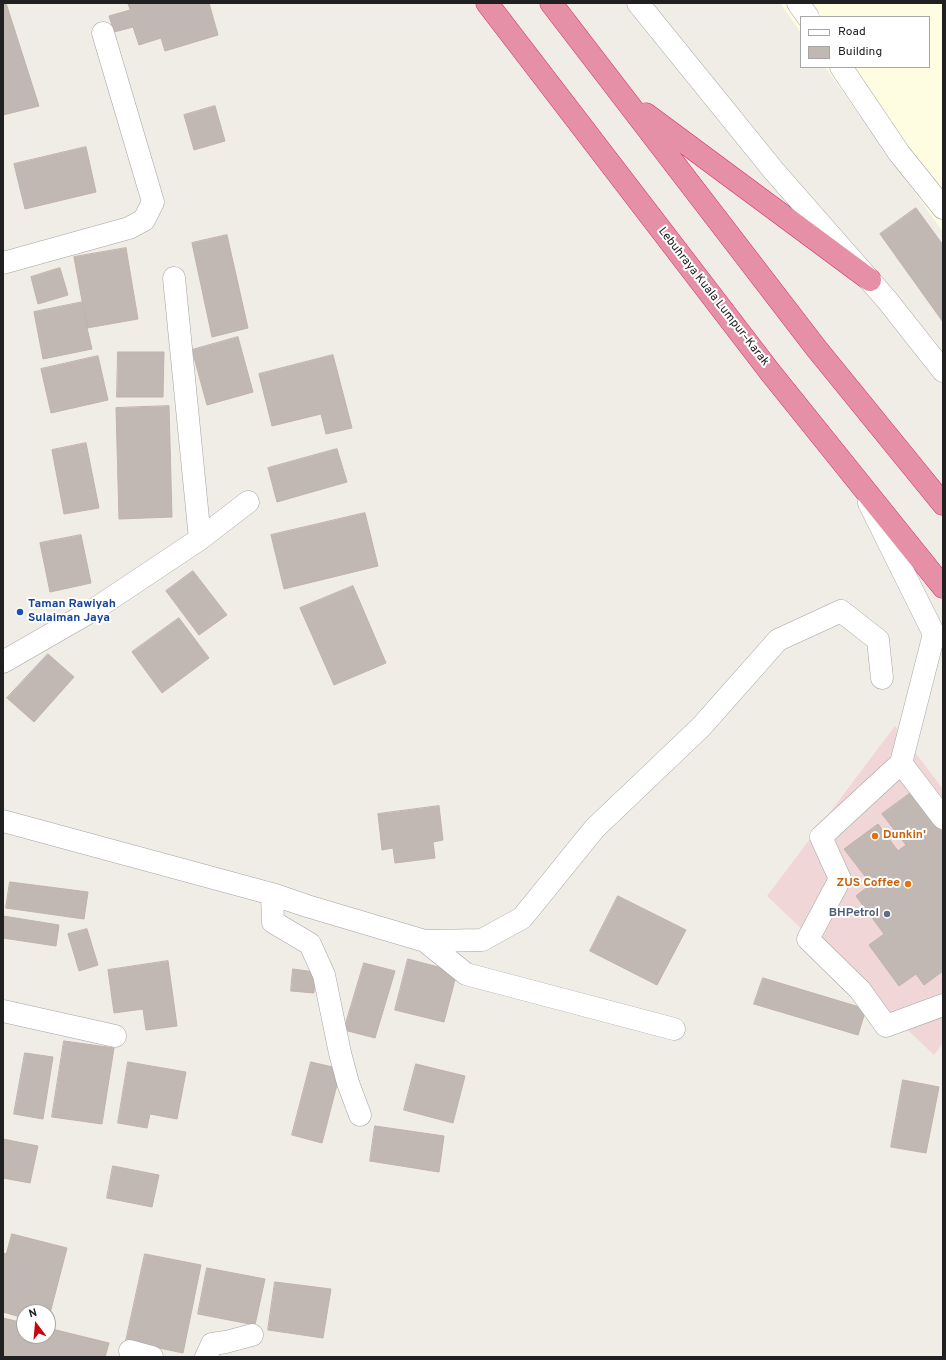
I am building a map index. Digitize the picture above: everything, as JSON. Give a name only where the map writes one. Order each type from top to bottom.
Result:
[{"type":"highway","name":"Lebuhraya Kuala Lumpur–Karak","points":[[487,3],[770,372],[943,587]]},
{"type":"highway","points":[[551,3],[816,348],[943,504]]},
{"type":"highway","points":[[622,96],[688,147],[870,280]]},
{"type":"street","points":[[638,3],[774,171],[870,280],[943,371]]},
{"type":"street","points":[[798,3],[807,16]]},
{"type":"street","points":[[3,263],[129,228],[144,220],[153,202],[103,33]]},
{"type":"street","points":[[842,68],[899,153],[943,208]]},
{"type":"street","points":[[174,278],[200,540]]},
{"type":"street","points":[[860,484],[934,634],[901,763],[821,838],[840,879],[808,939],[860,990],[886,1026],[943,1005]]},
{"type":"street","points":[[3,662],[95,609],[200,540],[248,502]]},
{"type":"street","points":[[3,821],[272,894],[425,941],[482,940],[522,918],[595,828],[701,728],[778,640],[841,611],[878,640],[882,678]]},
{"type":"street","points":[[901,763],[943,818]]},
{"type":"street","points":[[272,894],[273,922],[310,944],[324,975],[340,1053],[348,1083],[360,1115]]},
{"type":"street","points":[[425,941],[466,974],[674,1029]]},
{"type":"street","points":[[3,1011],[115,1036]]},
{"type":"street","points":[[206,1357],[212,1344],[252,1335]]},
{"type":"street","points":[[130,1351],[152,1357]]},
{"type":"shaded area","points":[[780,3],[943,3],[943,232],[826,68],[930,68],[930,16],[800,16],[800,32]]},
{"type":"shaded area","points":[[895,726],[943,789],[943,1043],[934,1055],[767,896]]},
{"type":"building","points":[[3,3],[6,3],[39,106],[3,115]]},
{"type":"building","points":[[128,3],[209,3],[218,35],[165,51],[161,38],[139,45],[133,27],[114,32],[109,16],[130,10]]},
{"type":"building","points":[[215,106],[225,141],[194,150],[184,115]]},
{"type":"building","points":[[86,147],[96,192],[25,209],[14,164]]},
{"type":"building","points":[[916,208],[943,245],[943,322],[880,234]]},
{"type":"building","points":[[227,235],[248,328],[212,337],[192,243]]},
{"type":"building","points":[[126,248],[138,319],[87,328],[74,257]]},
{"type":"building","points":[[60,268],[68,295],[38,304],[31,277]]},
{"type":"building","points":[[83,302],[92,349],[43,359],[34,312]]},
{"type":"building","points":[[238,337],[253,392],[207,405],[192,350]]},
{"type":"building","points":[[118,352],[164,352],[163,397],[117,397]]},
{"type":"building","points":[[333,355],[352,428],[326,434],[321,414],[272,426],[259,374]]},
{"type":"building","points":[[98,356],[108,400],[51,413],[41,369]]},
{"type":"building","points":[[169,406],[172,517],[119,519],[116,408]]},
{"type":"building","points":[[86,443],[99,508],[64,514],[52,450]]},
{"type":"building","points":[[337,449],[347,482],[277,502],[268,468]]},
{"type":"building","points":[[365,513],[378,566],[284,589],[271,535]]},
{"type":"building","points":[[81,535],[91,583],[50,592],[40,543]]},
{"type":"building","points":[[193,571],[227,615],[199,635],[166,591]]},
{"type":"building","points":[[353,586],[386,663],[334,685],[300,608]]},
{"type":"building","points":[[179,618],[209,658],[162,693],[132,652]]},
{"type":"building","points":[[48,654],[74,677],[34,722],[7,698]]},
{"type":"building","points":[[912,792],[943,833],[943,971],[924,985],[916,974],[899,986],[869,945],[884,934],[856,896],[871,884],[844,849],[878,824],[898,851],[906,845],[882,814]]},
{"type":"building","points":[[439,806],[443,840],[433,842],[435,858],[395,863],[393,848],[382,850],[378,814]]},
{"type":"building","points":[[10,882],[88,892],[84,919],[6,908]]},
{"type":"building","points":[[618,896],[686,930],[657,985],[590,951]]},
{"type":"building","points":[[3,916],[59,925],[56,946],[3,938]]},
{"type":"building","points":[[87,929],[98,965],[79,971],[68,934]]},
{"type":"building","points":[[408,959],[457,972],[444,1022],[395,1010]]},
{"type":"building","points":[[168,961],[177,1026],[146,1030],[143,1009],[114,1013],[108,970]]},
{"type":"building","points":[[364,963],[395,971],[375,1038],[344,1030]]},
{"type":"building","points":[[293,969],[315,972],[314,993],[291,991]]},
{"type":"building","points":[[763,978],[866,1009],[858,1035],[754,1004]]},
{"type":"building","points":[[64,1041],[114,1048],[102,1124],[52,1117]]},
{"type":"building","points":[[25,1053],[53,1057],[43,1119],[14,1114]]},
{"type":"building","points":[[128,1062],[186,1072],[177,1119],[150,1114],[147,1128],[118,1123]]},
{"type":"building","points":[[311,1062],[341,1069],[322,1143],[292,1135]]},
{"type":"building","points":[[416,1064],[465,1076],[453,1123],[404,1110]]},
{"type":"building","points":[[903,1080],[939,1087],[926,1153],[891,1147]]},
{"type":"building","points":[[375,1126],[444,1136],[439,1172],[370,1161]]},
{"type":"building","points":[[3,1139],[38,1146],[30,1183],[3,1178]]},
{"type":"building","points":[[113,1166],[159,1175],[152,1207],[107,1198]]},
{"type":"building","points":[[12,1234],[67,1248],[52,1304],[16,1304],[16,1316],[3,1312],[3,1253],[6,1254]]},
{"type":"building","points":[[145,1254],[201,1265],[183,1353],[126,1341]]},
{"type":"building","points":[[207,1268],[265,1279],[255,1325],[198,1314]]},
{"type":"building","points":[[275,1282],[331,1289],[323,1338],[268,1330]]},
{"type":"building","points":[[3,1318],[16,1321],[16,1344],[56,1344],[56,1330],[109,1343],[105,1357],[3,1357]]},
{"type":"place","name":"Taman Rawiyah Sulaiman Jaya","points":[[20,612]]},
{"type":"place","name":"Dunkin'","points":[[875,836]]},
{"type":"place","name":"ZUS Coffee","points":[[908,884]]},
{"type":"place","name":"BHPetrol","points":[[887,914]]}]
